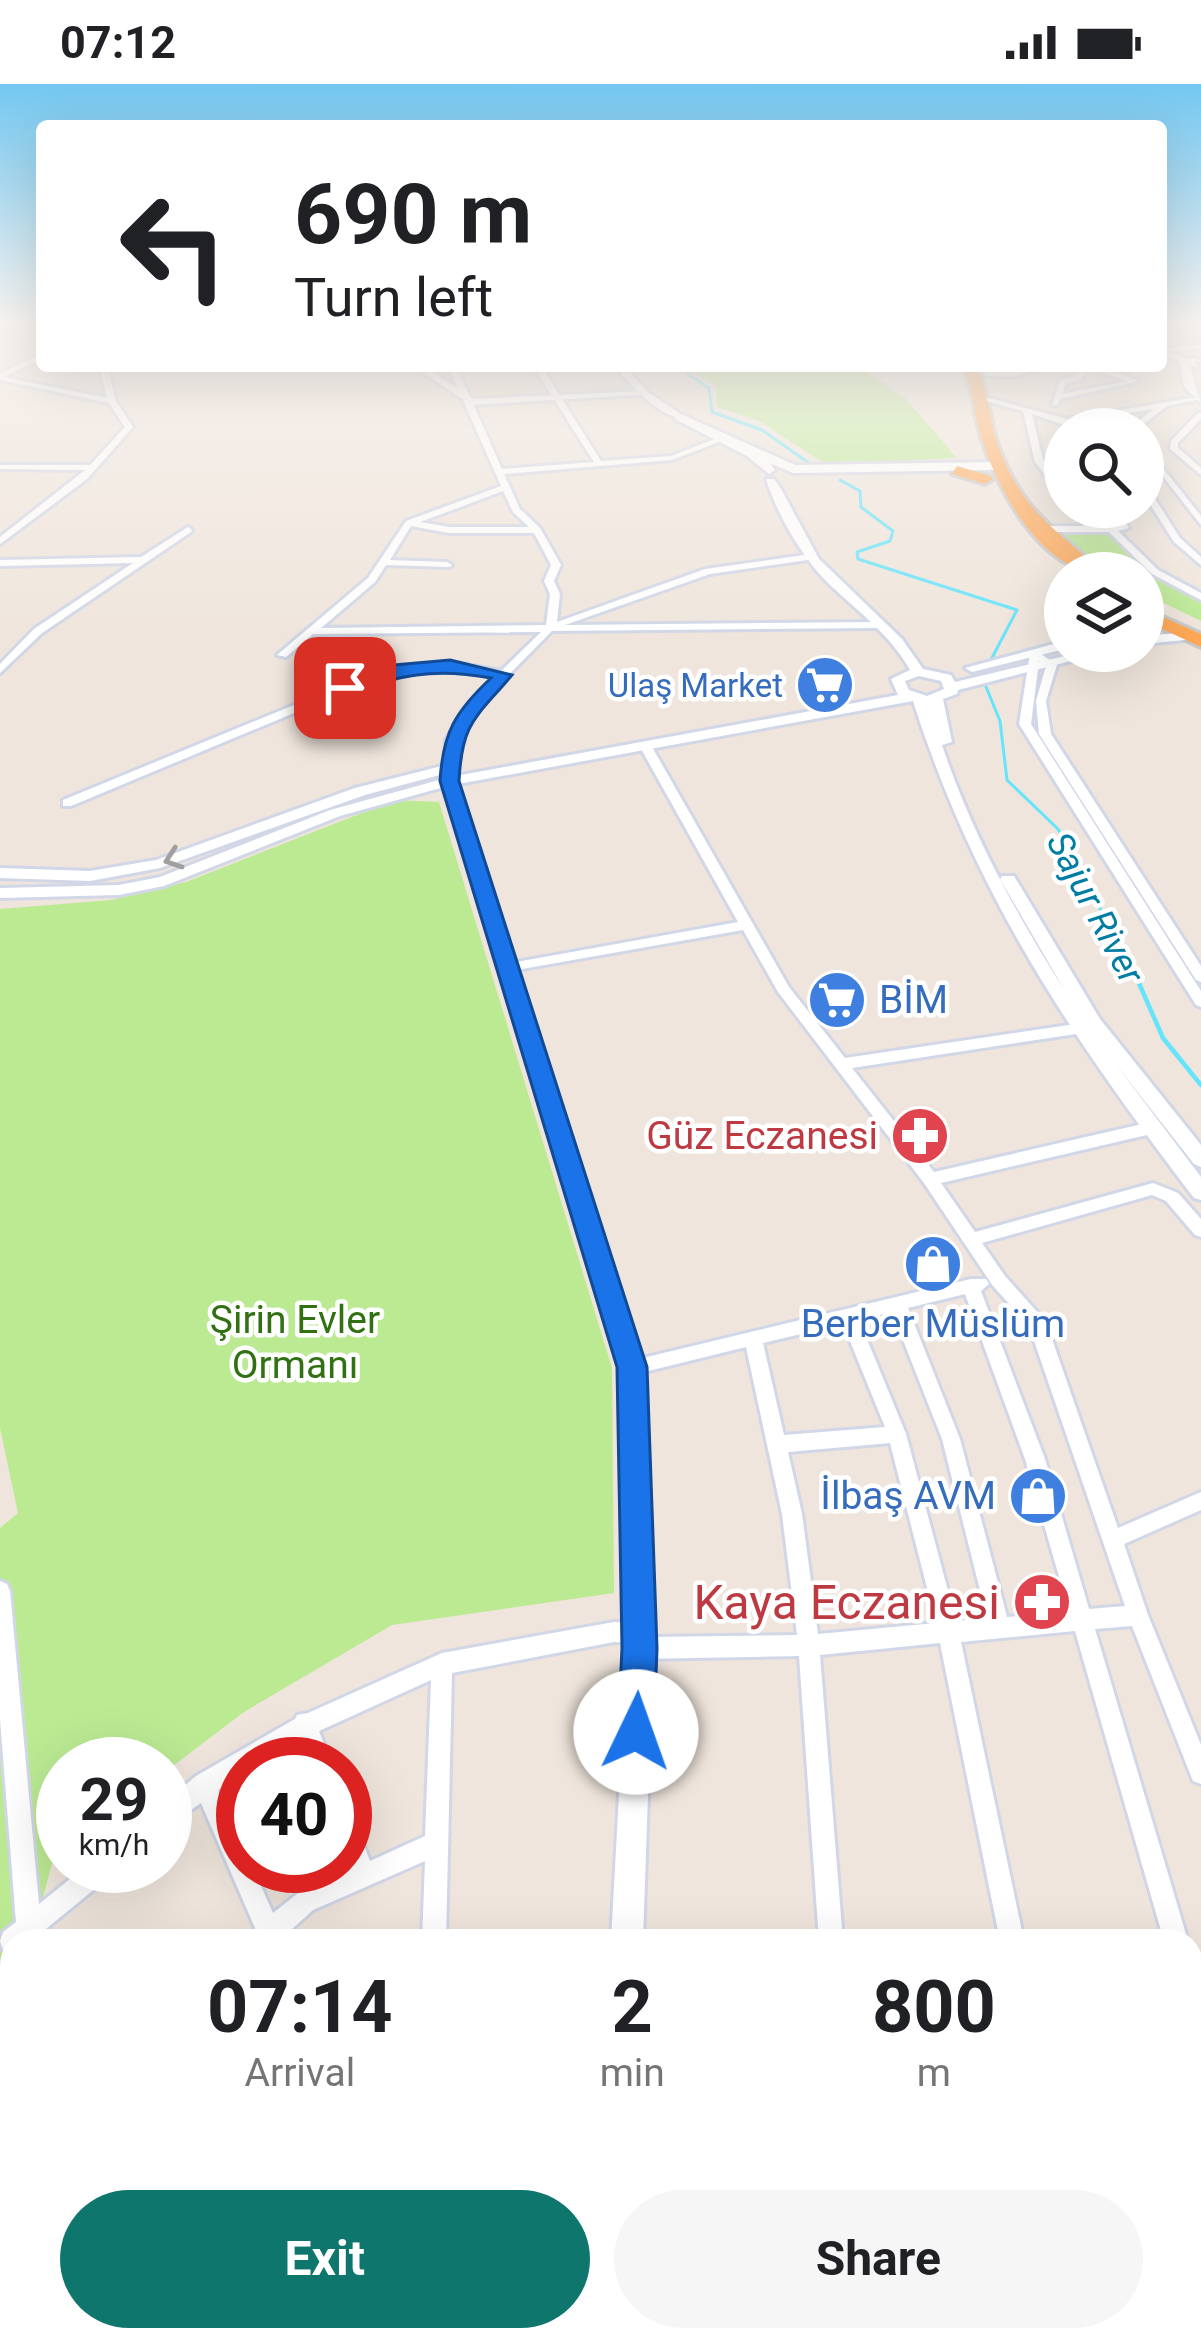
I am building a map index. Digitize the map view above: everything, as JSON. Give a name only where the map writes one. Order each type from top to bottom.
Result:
[{"type":"highway","points":[[972,428],[987,468],[1034,542],[1047,552]]},
{"type":"highway","points":[[984,428],[987,468],[1038,529],[1067,552]]},
{"type":"highway","points":[[955,468],[987,468]]},
{"type":"highway","points":[[1164,613],[1198,635]]},
{"type":"highway","points":[[1164,623],[1198,635]]},
{"type":"main road","points":[[699,428],[761,458],[770,475],[955,468]]},
{"type":"main road","points":[[702,428],[797,477]]},
{"type":"street","points":[[0,541],[92,468],[128,428]]},
{"type":"street","points":[[482,428],[516,510],[537,530],[556,565],[550,581],[555,594],[551,627]]},
{"type":"street","points":[[574,428],[599,464]]},
{"type":"street","points":[[1031,428],[1044,469]]},
{"type":"street","points":[[1164,443],[1174,443],[1189,428]]},
{"type":"street","points":[[502,472],[672,458],[720,440]]},
{"type":"street","points":[[1174,443],[1183,458],[1201,472]]},
{"type":"street","points":[[1183,458],[1201,456]]},
{"type":"street","points":[[1039,462],[1044,462]]},
{"type":"street","points":[[0,467],[92,468]]},
{"type":"street","points":[[770,475],[787,520],[812,557],[877,626],[952,687]]},
{"type":"street","points":[[1164,476],[1179,501],[1201,522]]},
{"type":"street","points":[[797,477],[792,500],[811,537],[904,634],[930,673]]},
{"type":"street","points":[[282,655],[372,580],[409,523],[507,487]]},
{"type":"street","points":[[1164,500],[1201,502]]},
{"type":"street","points":[[1179,501],[1183,535],[1201,549],[1189,552]]},
{"type":"street","points":[[1164,516],[1201,562]]},
{"type":"street","points":[[409,523],[449,530],[537,530]]},
{"type":"street","points":[[1038,529],[1126,528]]},
{"type":"street","points":[[1111,529],[1154,572],[1201,597]]},
{"type":"street","points":[[0,670],[38,631],[188,530]]},
{"type":"street","points":[[628,1929],[640,1640],[632,1367],[505,968],[450,775],[452,740],[475,704],[551,627],[707,571],[812,557]]},
{"type":"street","points":[[0,563],[145,560]]},
{"type":"street","points":[[382,562],[447,566]]},
{"type":"street","points":[[309,631],[877,626]]},
{"type":"street","points":[[1164,638],[1198,635]]},
{"type":"street","points":[[1044,651],[969,676],[930,673],[898,679],[916,696],[1004,872],[1093,1023],[1201,1160]]},
{"type":"street","points":[[1035,653],[1044,659]]},
{"type":"street","points":[[1035,653],[1025,724],[1201,1002]]},
{"type":"street","points":[[67,803],[383,672],[450,665],[504,675]]},
{"type":"street","points":[[998,669],[1044,667]]},
{"type":"street","points":[[998,669],[1028,691]]},
{"type":"street","points":[[1050,672],[1041,701],[1045,734],[1201,977]]},
{"type":"street","points":[[0,893],[119,890],[164,881],[335,813],[450,775],[646,747],[916,696],[952,687],[969,676]]},
{"type":"street","points":[[0,873],[113,874],[164,863],[350,792],[916,696]]},
{"type":"street","points":[[916,696],[949,797],[1076,1029],[1201,1192]]},
{"type":"street","points":[[646,747],[783,989],[930,1179],[999,1281],[1036,1322],[1138,1615],[1201,1773]]},
{"type":"street","points":[[505,968],[745,925]]},
{"type":"street","points":[[841,1064],[1076,1029]]},
{"type":"street","points":[[930,1179],[1150,1128]]},
{"type":"street","points":[[973,1239],[1153,1190],[1172,1197],[1201,1230]]},
{"type":"street","points":[[632,1367],[999,1281]]},
{"type":"street","points":[[970,1286],[1035,1459],[1077,1619],[1172,1929]]},
{"type":"street","points":[[896,1304],[950,1438],[1000,1625]]},
{"type":"street","points":[[848,1316],[897,1434],[948,1629],[1010,1929]]},
{"type":"street","points":[[753,1340],[776,1444],[809,1645],[830,1929]]},
{"type":"street","points":[[776,1444],[897,1434]]},
{"type":"street","points":[[1114,1539],[1201,1501]]},
{"type":"street","points":[[0,1592],[19,1929]]},
{"type":"street","points":[[192,1793],[304,1723],[442,1664],[576,1637],[809,1645],[1138,1615]]},
{"type":"street","points":[[434,1929],[442,1664]]},
{"type":"street","points":[[304,1723],[310,1737]]},
{"type":"street","points":[[203,1784],[261,1929]]},
{"type":"street","points":[[372,1872],[437,1844]]},
{"type":"street","points":[[31,1929],[73,1893]]},
{"type":"street","points":[[273,1929],[305,1902],[325,1893]]},
{"type":"green space","points":[[770,428],[931,428],[957,458],[825,464]]},
{"type":"green space","points":[[1103,531],[1128,552],[1083,552],[1061,533]]},
{"type":"green space","points":[[1164,581],[1201,602],[1201,621],[1164,603]]},
{"type":"green space","name":"Şirin Evler Ormanı","points":[[395,800],[439,802],[612,1368],[614,1593],[392,1625],[244,1712],[192,1751],[192,1737],[36,1737],[36,1893],[44,1893],[34,1929],[0,1929],[0,1528],[18,1513],[0,1428],[0,909],[111,900],[186,882]]},
{"type":"waterway","name":"Sajur River","points":[[756,428],[813,466]]},
{"type":"waterway","name":"Sajur River","points":[[840,480],[860,491],[861,507],[893,531],[890,541],[857,552],[858,559],[1017,610],[982,677],[1000,721],[1007,780],[1058,829],[1140,984]]},
{"type":"waterway","name":"Sajur River","points":[[1138,981],[1163,1038],[1201,1085]]},
{"type":"place","name":"Ulaş Market","points":[[825,685]]},
{"type":"place","name":"BİM","points":[[837,1000]]},
{"type":"place","name":"Güz Eczanesi","points":[[920,1136]]},
{"type":"place","name":"Berber Müslüm","points":[[933,1264]]},
{"type":"place","name":"İlbaş AVM","points":[[1038,1496]]},
{"type":"place","name":"Kaya Eczanesi","points":[[1042,1602]]},
{"type":"route","points":[[345,688],[383,672],[450,665],[504,675],[475,704],[452,740],[450,781],[460,829],[632,1367],[640,1648],[636,1732]]}]
